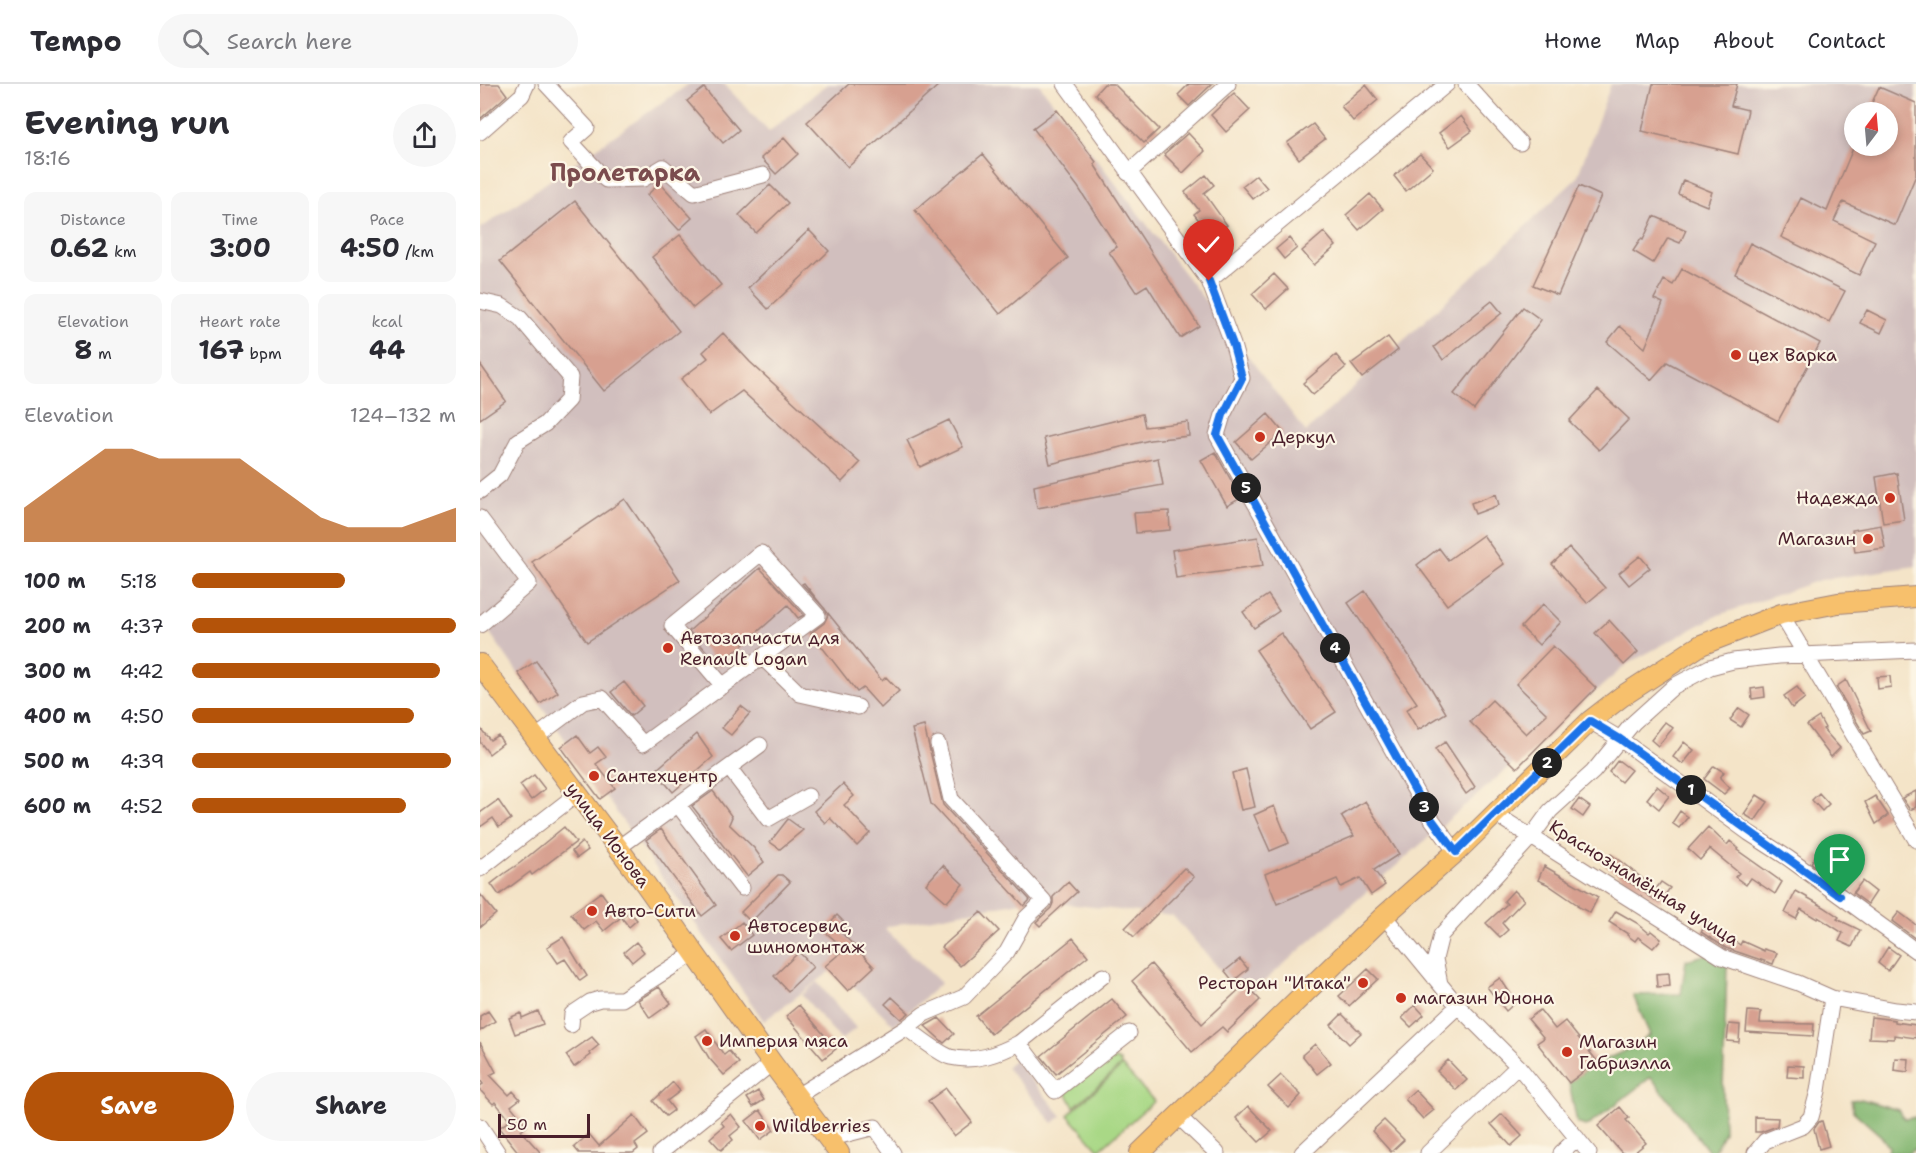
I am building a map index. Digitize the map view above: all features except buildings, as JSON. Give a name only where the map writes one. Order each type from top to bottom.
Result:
[{"type":"main road","points":[[1140,1153],[1384,916],[1456,852],[1590,721],[1621,697],[1701,645],[1781,614],[1838,603],[1916,597]]},
{"type":"main road","name":"улица Ионова","points":[[480,664],[618,848],[834,1146]]},
{"type":"street","points":[[480,132],[522,95],[527,84]]},
{"type":"street","points":[[546,84],[587,128],[571,142],[606,180],[643,179],[663,167],[694,193],[763,175]]},
{"type":"street","points":[[1065,84],[1209,281],[1233,345],[1242,378],[1223,415],[1217,435],[1428,814],[1456,852]]},
{"type":"street","points":[[1128,173],[1228,84]]},
{"type":"street","points":[[1209,281],[1447,84]]},
{"type":"street","points":[[1466,84],[1520,143]]},
{"type":"street","points":[[480,301],[502,306],[520,318],[570,377],[567,400],[545,424],[518,441],[500,475],[480,491]]},
{"type":"street","points":[[480,518],[529,583],[480,625]]},
{"type":"street","points":[[535,738],[583,702],[602,698],[643,744],[723,686],[818,616],[760,553],[672,626],[723,686]]},
{"type":"street","points":[[1781,614],[1916,840]]},
{"type":"street","points":[[1440,984],[1435,959],[1441,935],[1532,836],[1550,811],[1593,772],[1651,705],[1674,686],[1710,667],[1733,661],[1878,650],[1916,650]]},
{"type":"street","points":[[762,657],[801,694],[858,707]]},
{"type":"street","points":[[1590,721],[1620,739],[1916,951]]},
{"type":"street","points":[[797,1096],[906,1028],[924,1014],[964,997],[1007,952],[1026,918],[1044,901],[951,799],[938,744]]},
{"type":"street","points":[[618,848],[730,769],[760,745]]},
{"type":"street","points":[[730,769],[768,819],[808,796]]},
{"type":"street","points":[[480,869],[577,794]]},
{"type":"street","points":[[678,805],[742,888]]},
{"type":"street","name":"Краснознамённая улица","points":[[1495,813],[1722,957],[1798,983],[1833,998],[1916,1012]]},
{"type":"street","points":[[1384,916],[1458,1006],[1518,1066],[1589,1153]]},
{"type":"street","points":[[571,1025],[572,1014],[590,1002],[600,999],[622,999],[694,953]]},
{"type":"street","points":[[906,1028],[949,1056],[977,1059],[1001,1053],[1019,1043],[1103,976]]},
{"type":"street","points":[[1755,1153],[1757,1148],[1765,1142],[1803,1126],[1811,1117],[1818,1091],[1833,998]]},
{"type":"street","points":[[1302,1153],[1458,1006]]},
{"type":"street","points":[[1019,1043],[1055,1091],[1129,1033]]},
{"type":"street","points":[[660,1153],[772,1063]]},
{"type":"street","points":[[1428,1153],[1518,1066]]},
{"type":"street","points":[[1178,1116],[1216,1153]]},
{"type":"street","points":[[480,1126],[498,1153]]},
{"type":"street","points":[[834,1146],[876,1126],[893,1153]]},
{"type":"street","points":[[1561,1153],[1577,1138]]},
{"type":"shaded area","points":[[689,84],[724,84],[769,132],[827,84],[1039,84],[1306,432],[1577,178],[1611,84],[1916,84],[1916,566],[1820,580],[1716,616],[1627,664],[1245,998],[1173,916],[1031,900],[889,926],[885,929],[941,983],[894,1025],[835,968],[764,1021],[480,619],[480,229]]},
{"type":"shaded area","points":[[817,982],[856,1028],[841,1040],[802,995]]},
{"type":"shaded area","points":[[1014,1060],[1062,1116],[1053,1123],[1006,1067]]},
{"type":"green space","points":[[1705,955],[1722,957],[1727,967],[1724,1132],[1713,1153],[1710,1153],[1651,1077],[1590,1124],[1585,1126],[1577,1123],[1569,1083],[1597,1061],[1627,1050],[1650,1035],[1633,995],[1681,994],[1686,960]]},
{"type":"green space","points":[[1110,1058],[1120,1061],[1121,1066],[1074,1107],[1066,1092],[1068,1088]]},
{"type":"green space","points":[[1122,1066],[1154,1101],[1099,1150],[1068,1115]]},
{"type":"green space","points":[[1861,1099],[1898,1110],[1905,1119],[1916,1117],[1916,1151],[1914,1149],[1910,1153],[1888,1153],[1889,1147],[1881,1136],[1853,1111],[1851,1100]]},
{"type":"place","name":"цех Варка","points":[[1736,355]]},
{"type":"place","name":"Деркул","points":[[1260,437]]},
{"type":"place","name":"Надежда","points":[[1890,498]]},
{"type":"place","name":"Магазин","points":[[1868,539]]},
{"type":"place","name":"Автозапчасти для Renault Logan","points":[[668,648]]},
{"type":"place","name":"Сантехцентр","points":[[594,776]]},
{"type":"place","name":"Авто-Сити","points":[[592,911]]},
{"type":"place","name":"Автосервис, шиномонтаж","points":[[735,936]]},
{"type":"place","name":"Ресторан \"Итака\"","points":[[1363,983]]},
{"type":"place","name":"магазин Юнона","points":[[1401,998]]},
{"type":"place","name":"Империя мяса","points":[[707,1041]]},
{"type":"place","name":"Магазин Габриэлла","points":[[1567,1052]]},
{"type":"place","name":"Wildberries","points":[[760,1126]]},
{"type":"district","name":"Пролетарка","points":[[625,173]]},
{"type":"route","points":[[1209,281],[1233,345],[1242,378],[1223,415],[1217,435],[1428,814],[1456,852],[1590,721],[1620,739],[1840,896]]}]
